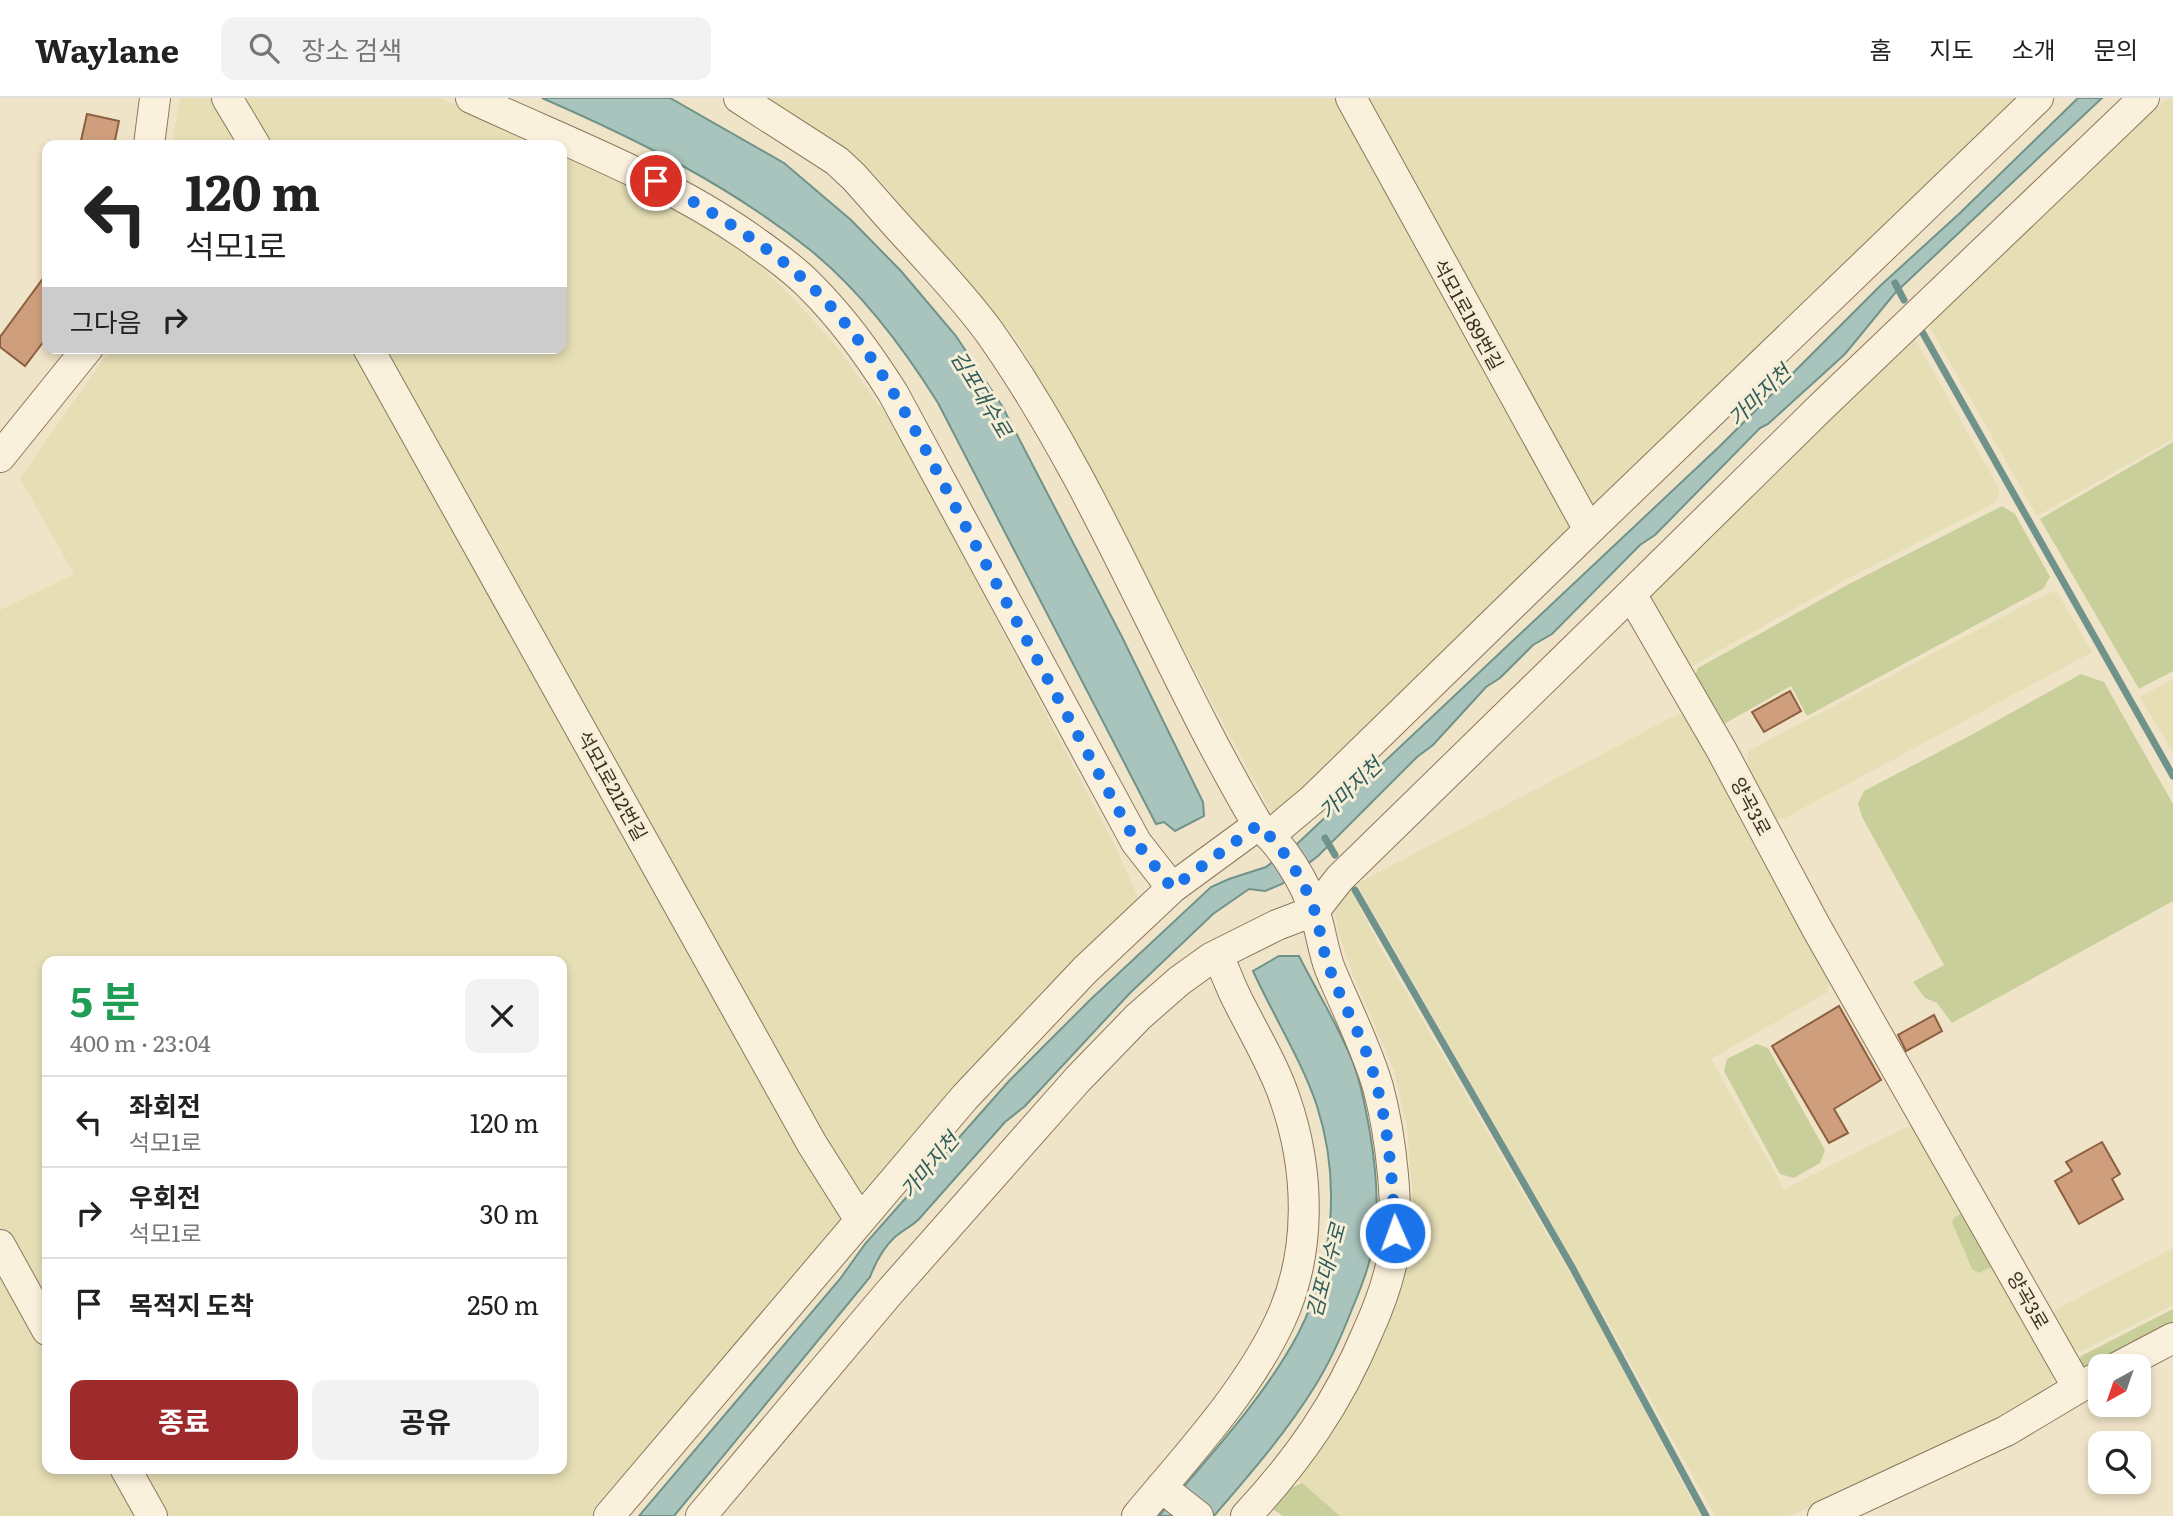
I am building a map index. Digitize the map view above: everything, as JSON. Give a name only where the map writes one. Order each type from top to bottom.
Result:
[{"type":"lane","points":[[150,140],[155,98]]},
{"type":"lane","points":[[227,98],[252,140]]},
{"type":"lane","points":[[471,98],[565,140]]},
{"type":"lane","points":[[740,98],[837,162],[854,177],[990,332],[1072,467],[1218,755],[1312,904],[1326,960],[1378,1087],[1386,1124],[1395,1233],[1386,1286],[1357,1357],[1331,1406],[1301,1453],[1258,1512]]},
{"type":"lane","name":"석모1로189번길","points":[[1350,98],[1588,530]]},
{"type":"lane","points":[[609,1516],[928,1140],[1085,970],[1172,888],[1268,834],[1314,799],[1588,530],[2038,98]]},
{"type":"lane","points":[[701,1516],[888,1294],[1078,1079],[1138,1017],[1179,981],[1217,955],[1312,904],[1809,419],[2144,98]]},
{"type":"lane","points":[[567,141],[656,181],[691,200],[786,263],[846,325],[893,393],[933,463],[1136,842],[1172,888]]},
{"type":"lane","points":[[0,457],[83,354]]},
{"type":"lane","name":"석모1로212번길","points":[[371,354],[806,1133],[860,1220]]},
{"type":"lane","name":"양곡3로","points":[[1631,594],[1722,751],[1816,927],[2088,1380]]},
{"type":"lane","points":[[1137,1516],[1166,1490],[1268,1344],[1288,1301],[1303,1244],[1303,1193],[1294,1129],[1275,1074],[1217,955]]},
{"type":"lane","points":[[0,1245],[42,1322]]},
{"type":"lane","points":[[2143,1354],[2173,1338]]},
{"type":"lane","points":[[1822,1516],[2006,1431],[2088,1383]]},
{"type":"lane","points":[[128,1474],[152,1516]]},
{"type":"lane","points":[[1166,1490],[1198,1516]]},
{"type":"shaded area","points":[[180,98],[440,98],[535,140],[173,140]]},
{"type":"shaded area","points":[[765,98],[2052,98],[1278,825],[1018,341],[870,169]]},
{"type":"shaded area","points":[[2168,98],[2173,98],[2173,439],[2037,516],[1928,324]]},
{"type":"shaded area","points":[[567,154],[625,181],[709,227],[754,260],[833,342],[898,431],[1113,842],[1140,902],[1050,1016],[620,1516],[0,1516],[0,610],[74,574],[20,478],[107,354],[567,354]]},
{"type":"shaded area","points":[[1906,334],[1915,339],[1997,485],[1999,494],[1996,502],[1851,577],[1685,670],[1654,615],[1649,594]]},
{"type":"shaded area","points":[[2057,592],[2092,652],[1785,818],[1775,819],[1748,767],[1748,751],[2048,593]]},
{"type":"shaded area","points":[[2173,679],[2173,753],[2140,697]]},
{"type":"shaded area","points":[[1680,713],[1698,729],[1829,972],[1828,992],[1711,1059],[1784,1189],[1913,1124],[1998,1264],[2055,1373],[2050,1386],[2036,1398],[2001,1419],[1789,1516],[1715,1516],[1600,1308],[1357,884]]},
{"type":"shaded area","points":[[1350,889],[1380,947],[1595,1317],[1700,1516],[1340,1516],[1293,1476],[1402,1274],[1413,1203],[1407,1127],[1394,1071],[1339,934],[1335,913],[1338,903]]},
{"type":"shaded area","points":[[2173,1248],[2173,1305],[2079,1352],[2070,1346],[2056,1324],[2055,1310]]},
{"type":"green space","points":[[2173,442],[2173,671],[2139,689],[2040,519]]},
{"type":"green space","points":[[2002,506],[2015,514],[2050,577],[2043,589],[1807,716],[1791,686],[1724,724],[1715,720],[1693,681],[1698,668],[1849,584]]},
{"type":"green space","points":[[2081,674],[2104,682],[2173,804],[2173,901],[1952,1023],[1937,1003],[1925,998],[1913,982],[1944,965],[1862,817],[1858,804],[1864,791]]},
{"type":"green space","points":[[1757,1044],[1768,1048],[1825,1150],[1820,1163],[1794,1178],[1780,1174],[1724,1071],[1727,1059]]},
{"type":"green space","points":[[1969,1210],[1998,1264],[1979,1273],[1972,1269],[1952,1222],[1955,1217]]},
{"type":"green space","points":[[2173,1309],[2173,1330],[2126,1354],[2088,1354],[2088,1368],[2084,1369],[2078,1363],[2081,1356]]},
{"type":"green space","points":[[1302,1483],[1340,1516],[1283,1516],[1271,1508],[1273,1496]]},
{"type":"water","name":"김포대수로","points":[[542,98],[670,98],[784,163],[851,220],[901,271],[956,336],[1002,406],[1122,637],[1203,802],[1204,816],[1175,831],[1164,822],[1156,824],[938,403],[895,340],[846,282],[809,249],[713,183],[612,130]]},
{"type":"water","points":[[2078,98],[2102,98],[1895,293],[1845,354],[1768,424],[1760,428],[1655,535],[1640,545],[1552,634],[1533,645],[1500,678],[1486,687],[1433,745],[1417,757],[1318,856],[1282,884],[1265,891],[1249,889],[1213,914],[1130,993],[1025,1106],[1005,1122],[919,1219],[891,1241],[880,1255],[870,1277],[674,1516],[639,1516],[840,1279],[865,1244],[1009,1081],[1090,1000],[1211,887],[1266,867],[1298,843],[1721,445],[1880,286],[1960,213]]},
{"type":"water","name":"김포대수로","points":[[1279,956],[1299,956],[1342,1037],[1357,1073],[1375,1166],[1377,1212],[1373,1245],[1360,1289],[1331,1358],[1304,1403],[1267,1453],[1214,1516],[1159,1516],[1233,1428],[1284,1358],[1310,1307],[1326,1251],[1331,1193],[1325,1134],[1303,1072],[1253,971]]},
{"type":"building","points":[[87,114],[119,121],[115,140],[81,140]]},
{"type":"building","points":[[42,280],[42,344],[25,366],[0,347],[0,337]]},
{"type":"building","points":[[1790,691],[1801,711],[1764,732],[1752,712]]},
{"type":"building","points":[[1839,1006],[1881,1080],[1834,1109],[1848,1133],[1829,1143],[1772,1046]]},
{"type":"building","points":[[1934,1015],[1942,1031],[1906,1051],[1898,1035]]},
{"type":"building","points":[[2102,1142],[2120,1174],[2112,1179],[2123,1199],[2079,1224],[2055,1181],[2072,1171],[2066,1162]]},
{"type":"waterway","points":[[1895,283],[1904,300]]},
{"type":"waterway","points":[[1920,328],[2173,776]]},
{"type":"waterway","points":[[1325,838],[1335,855]]},
{"type":"waterway","points":[[1355,890],[1572,1267],[1706,1516]]},
{"type":"route","points":[[656,181],[691,200],[786,263],[846,325],[872,360],[933,463],[1136,842],[1172,888],[1258,825],[1276,842],[1309,897],[1322,937],[1326,960],[1378,1087],[1386,1124],[1395,1233]]},
{"type":"water label","name":"가마지천","points":[[1758,394]]},
{"type":"water label","name":"가마지천","points":[[1349,787]]},
{"type":"water label","name":"가마지천","points":[[928,1164]]}]
